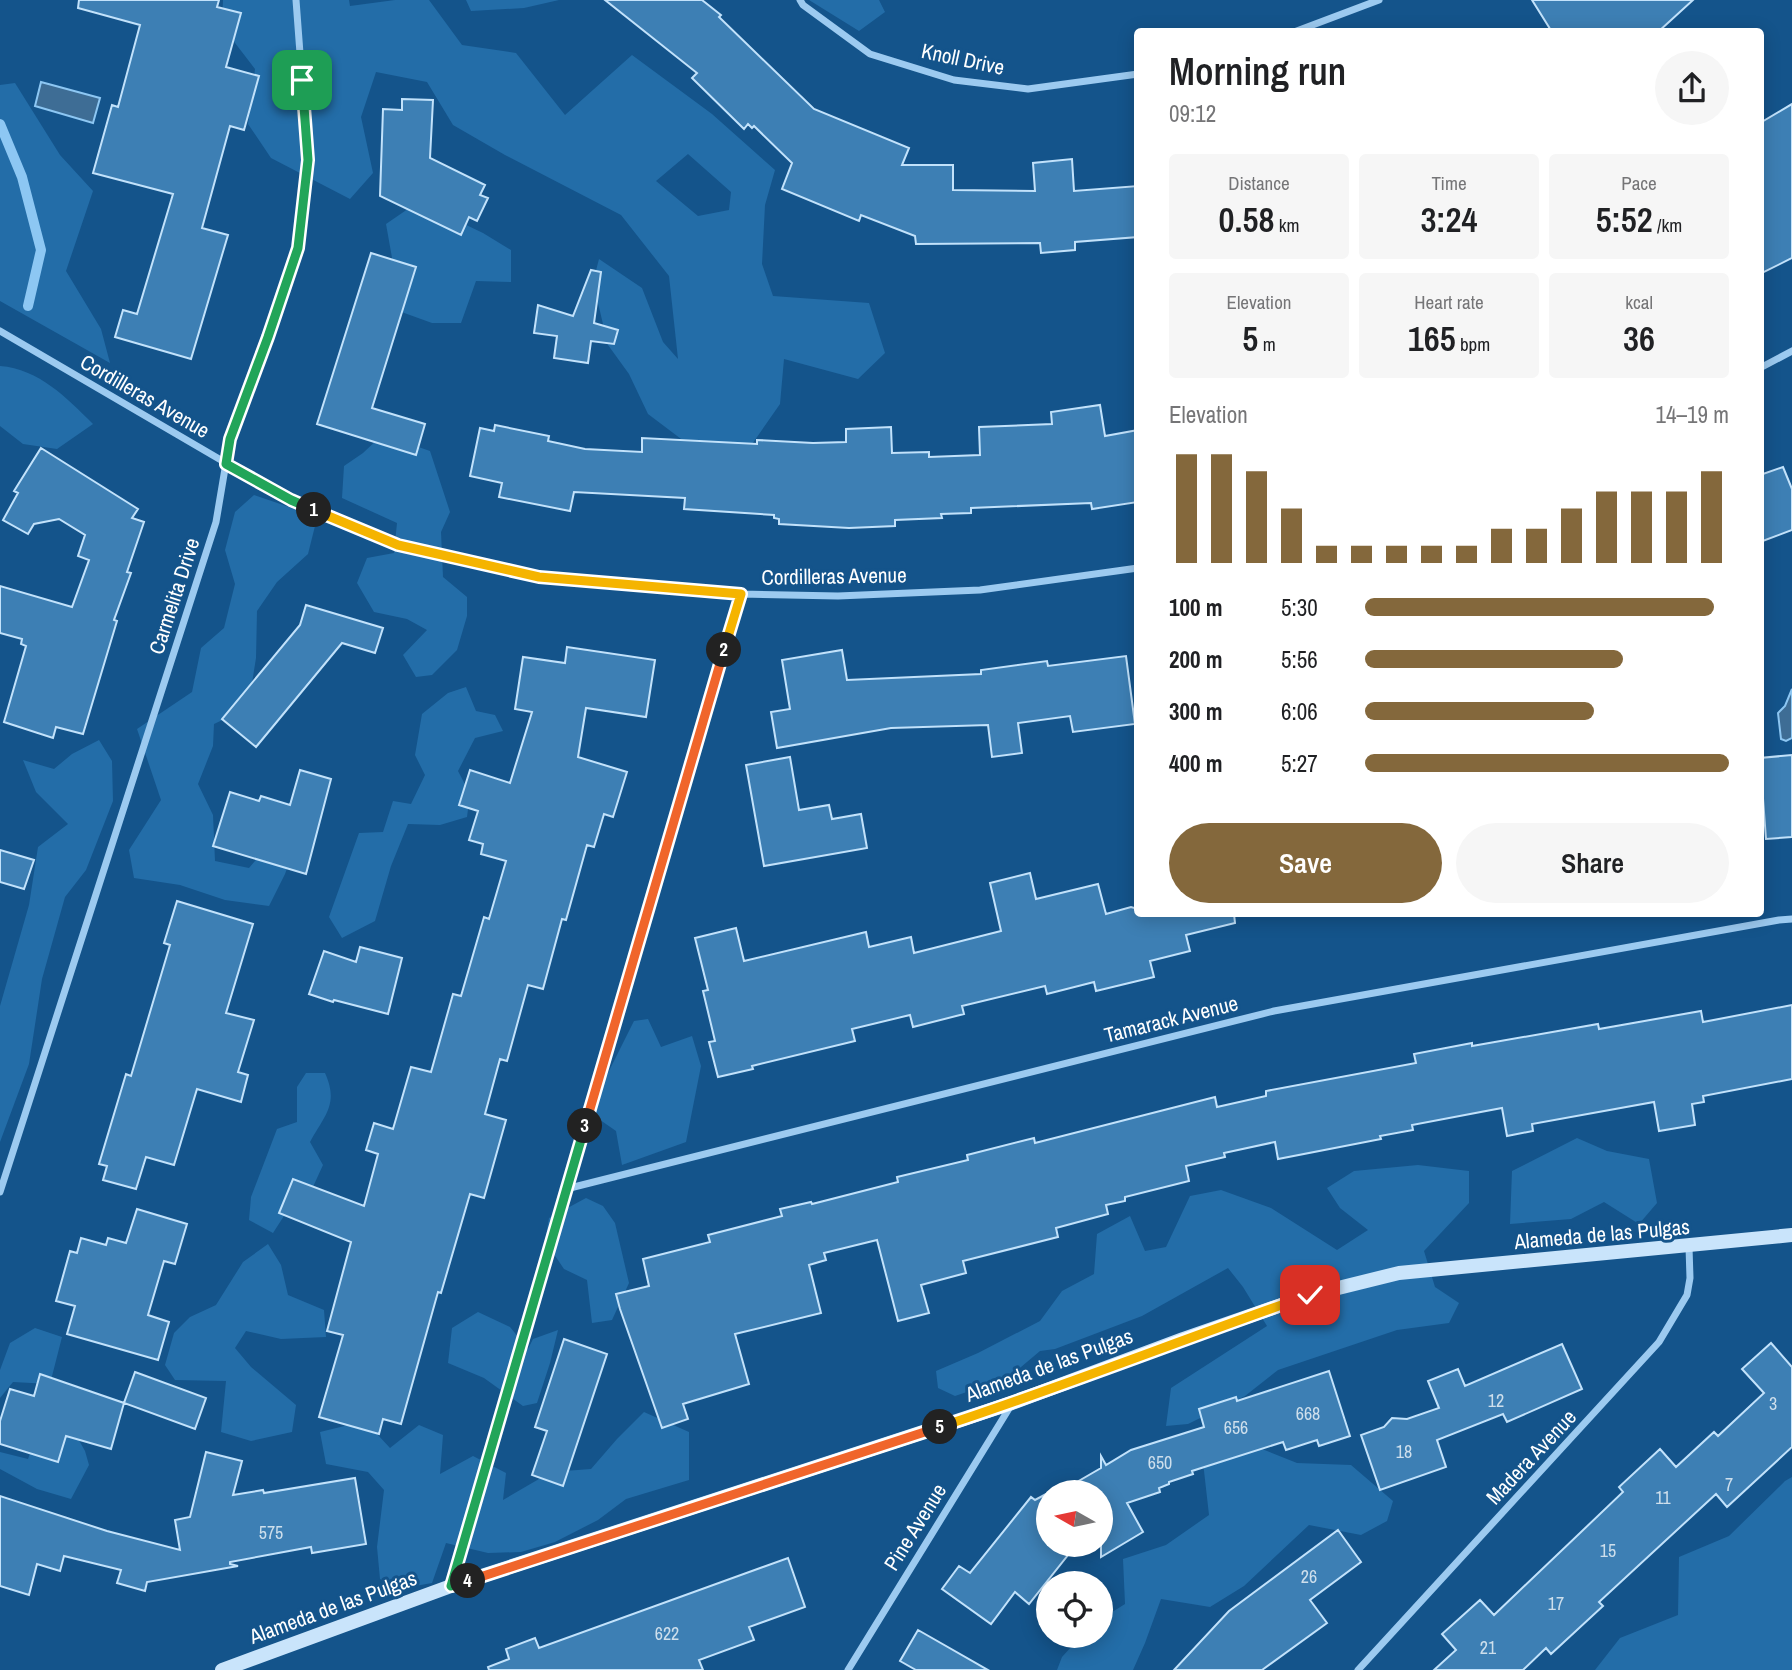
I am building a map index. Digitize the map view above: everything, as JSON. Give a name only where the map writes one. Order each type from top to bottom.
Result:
[{"type":"main road","name":"Alameda de las Pulgas","points":[[222,1670],[451,1586],[1012,1403],[1310,1295],[1398,1273],[1792,1235]]},
{"type":"street","name":"Carmelita Drive","points":[[0,1192],[216,522],[230,439],[298,248],[308,160],[296,0]]},
{"type":"street","name":"Knoll Drive","points":[[800,0],[803,5],[870,54],[954,80],[1028,89],[1134,75]]},
{"type":"street","points":[[1305,28],[1379,0]]},
{"type":"street","name":"Cordilleras Avenue","points":[[0,331],[291,500],[398,545],[539,577],[741,594],[838,596],[980,590],[1134,569]]},
{"type":"street","points":[[1764,366],[1792,351]]},
{"type":"street","points":[[451,1586],[741,594]]},
{"type":"street","name":"Tamarack Avenue","points":[[566,1189],[1274,1011],[1792,919]]},
{"type":"street","name":"Madera Avenue","points":[[1357,1670],[1659,1342],[1687,1295],[1690,1278],[1689,1247]]},
{"type":"street","name":"Pine Avenue","points":[[848,1670],[1012,1403]]},
{"type":"shaded area","points":[[223,0],[349,0],[350,6],[395,0],[429,0],[462,45],[516,53],[565,115],[632,55],[712,114],[775,170],[765,205],[762,264],[773,296],[869,303],[885,353],[858,379],[784,359],[780,404],[736,467],[709,460],[648,414],[629,374],[608,345],[593,282],[599,259],[642,288],[663,342],[678,359],[669,276],[621,215],[453,125],[427,82],[376,72],[361,117],[373,173],[350,199],[271,158],[248,124],[255,69],[222,26]],"holes":[[[688,154],[731,192],[729,210],[698,216],[656,181]]]},
{"type":"shaded area","points":[[466,0],[559,0],[524,8],[471,11]]},
{"type":"shaded area","points":[[809,0],[879,0],[885,12],[859,31]]},
{"type":"shaded area","points":[[41,82],[100,98],[93,123],[35,106]]},
{"type":"shaded area","points":[[15,83],[60,155],[93,191],[66,271],[101,329],[110,363],[0,301],[0,85]]},
{"type":"shaded area","points":[[418,202],[483,233],[511,250],[511,282],[476,281],[461,323],[432,323],[396,310],[394,269],[386,224]]},
{"type":"shaded area","points":[[0,366],[14,368],[40,379],[93,424],[57,449],[23,444],[0,426]]},
{"type":"shaded area","points":[[380,437],[430,451],[450,512],[441,532],[443,577],[467,597],[467,616],[457,650],[432,675],[416,677],[403,655],[427,630],[407,619],[374,612],[357,583],[367,558],[394,553],[397,523],[342,498],[344,466]]},
{"type":"shaded area","points":[[254,495],[292,508],[316,522],[308,554],[277,582],[257,611],[256,658],[248,708],[214,724],[213,746],[198,784],[213,815],[215,861],[249,868],[282,829],[296,843],[285,874],[269,906],[225,900],[180,885],[134,878],[129,850],[161,800],[137,729],[192,692],[201,648],[224,628],[235,584],[225,550],[235,512]]},
{"type":"shaded area","points":[[466,687],[476,711],[495,715],[503,731],[475,738],[458,771],[470,794],[467,817],[440,825],[408,824],[391,866],[375,921],[342,938],[329,917],[359,833],[383,832],[393,801],[411,804],[425,775],[415,755],[422,714],[448,693]]},
{"type":"shaded area","points":[[1792,689],[1792,738],[1786,741],[1781,739],[1778,713],[1785,706]]},
{"type":"shaded area","points":[[99,740],[112,761],[113,801],[86,870],[65,897],[42,979],[29,1064],[0,1142],[0,1006],[29,905],[38,847],[68,824],[36,792],[23,760],[54,769],[72,754]]},
{"type":"shaded area","points":[[648,1019],[661,1047],[692,1036],[701,1066],[686,1142],[622,1165],[616,1131],[593,1115],[606,1077],[634,1021]]},
{"type":"shaded area","points":[[306,1073],[325,1073],[331,1093],[325,1116],[310,1142],[323,1165],[312,1189],[291,1205],[273,1233],[249,1220],[251,1197],[277,1129],[297,1122],[297,1087]]},
{"type":"shaded area","points":[[1577,1138],[1607,1151],[1649,1159],[1657,1203],[1639,1224],[1604,1202],[1571,1219],[1510,1224],[1512,1171]]},
{"type":"shaded area","points":[[1418,1165],[1469,1171],[1469,1203],[1424,1251],[1435,1287],[1459,1303],[1449,1323],[1397,1330],[1278,1370],[1245,1396],[1188,1424],[1166,1426],[1171,1388],[1267,1326],[1228,1268],[1142,1316],[1055,1349],[1040,1351],[1008,1378],[955,1396],[938,1388],[936,1371],[1040,1321],[1062,1291],[1094,1274],[1097,1234],[1130,1216],[1145,1251],[1166,1247],[1190,1196],[1221,1190],[1271,1208],[1337,1250],[1368,1230],[1340,1208],[1327,1188],[1354,1171]]},
{"type":"shaded area","points":[[586,1198],[603,1206],[615,1223],[629,1283],[612,1320],[592,1323],[587,1280],[564,1269],[545,1241],[549,1218]]},
{"type":"shaded area","points":[[268,1244],[281,1265],[288,1295],[324,1310],[326,1337],[281,1339],[246,1331],[235,1348],[251,1367],[296,1405],[292,1432],[251,1441],[221,1432],[226,1381],[175,1380],[165,1365],[174,1333],[190,1317],[216,1305],[243,1262]]},
{"type":"shaded area","points":[[478,1312],[510,1327],[528,1349],[533,1339],[558,1330],[537,1403],[523,1406],[484,1378],[448,1363],[452,1328]]},
{"type":"shaded area","points":[[35,1328],[62,1337],[50,1384],[13,1382],[0,1398],[0,1370],[10,1343]]},
{"type":"shaded area","points":[[644,1412],[689,1432],[689,1480],[626,1499],[598,1520],[555,1542],[521,1552],[488,1553],[446,1543],[432,1583],[398,1589],[380,1579],[377,1547],[384,1490],[368,1472],[326,1464],[320,1432],[365,1421],[390,1448],[419,1425],[443,1435],[440,1474],[473,1456],[506,1473],[503,1500],[551,1472],[591,1469]]},
{"type":"shaded area","points":[[71,1426],[85,1451],[89,1465],[71,1499],[37,1489],[0,1469],[0,1452],[28,1459],[36,1436]]},
{"type":"shaded area","points":[[1247,1443],[1297,1463],[1351,1465],[1393,1501],[1387,1521],[1361,1535],[1309,1525],[1244,1586],[1210,1607],[1161,1599],[1133,1670],[1057,1670],[1062,1657],[1070,1648],[1113,1648],[1113,1612],[1125,1604],[1123,1559],[1166,1545],[1209,1515],[1203,1462]]},
{"type":"shaded area","points":[[1792,1477],[1792,1670],[1595,1670],[1620,1638],[1678,1615],[1679,1557],[1729,1536]]},
{"type":"building","points":[[79,0],[219,0],[217,7],[241,13],[226,67],[259,76],[244,130],[230,126],[202,228],[228,235],[191,359],[115,337],[123,310],[137,314],[173,194],[93,173],[112,105],[118,107],[140,25],[78,8]]},
{"type":"building","points":[[605,0],[702,0],[721,15],[719,17],[814,109],[909,148],[902,165],[953,165],[953,190],[1035,191],[1033,163],[1072,159],[1074,191],[1134,186],[1134,237],[1075,242],[1075,250],[1041,253],[1040,243],[916,244],[915,236],[861,215],[859,221],[782,189],[792,163],[754,126],[752,128],[748,124],[744,129],[692,78],[697,73]]},
{"type":"building","points":[[1532,0],[1693,0],[1662,28],[1550,28]]},
{"type":"building","points":[[402,99],[433,100],[430,158],[485,185],[480,195],[488,198],[477,221],[469,217],[461,235],[380,196],[383,109],[402,110]]},
{"type":"building","points":[[1792,104],[1792,258],[1764,272],[1764,121]]},
{"type":"building","points":[[371,253],[416,267],[372,408],[425,424],[416,455],[317,424]]},
{"type":"building","points":[[591,270],[601,272],[594,323],[618,330],[614,344],[591,341],[588,363],[554,358],[557,336],[534,333],[538,305],[573,316]]},
{"type":"building","points":[[1100,405],[1105,436],[1134,431],[1134,503],[1092,509],[1091,503],[971,508],[971,513],[941,514],[942,518],[895,520],[895,526],[849,528],[779,524],[779,519],[774,518],[774,515],[684,509],[685,498],[574,492],[570,511],[499,497],[502,483],[470,476],[480,428],[494,431],[495,425],[549,436],[548,441],[585,449],[642,452],[642,438],[757,444],[757,440],[846,442],[846,429],[891,427],[892,453],[929,452],[929,457],[980,455],[979,427],[1052,424],[1051,412]]},
{"type":"building","points":[[41,448],[138,509],[132,518],[144,522],[127,572],[131,573],[114,620],[117,621],[83,734],[56,727],[53,738],[4,722],[26,646],[21,644],[22,639],[0,633],[0,586],[72,607],[89,560],[78,556],[85,535],[59,519],[34,524],[28,534],[3,520],[18,493],[14,491]]},
{"type":"building","points":[[1783,467],[1792,489],[1792,530],[1764,540],[1764,474]]},
{"type":"building","points":[[306,605],[383,628],[375,653],[342,643],[256,747],[222,719],[300,625]]},
{"type":"building","points":[[567,647],[655,660],[646,717],[586,708],[578,757],[627,772],[613,817],[604,814],[594,847],[587,845],[566,920],[562,919],[543,989],[528,985],[507,1061],[500,1059],[485,1114],[506,1120],[484,1198],[470,1194],[441,1293],[438,1292],[401,1424],[383,1419],[379,1434],[319,1417],[343,1335],[327,1331],[351,1242],[279,1213],[293,1179],[364,1206],[378,1154],[366,1150],[374,1123],[393,1129],[411,1067],[431,1072],[453,994],[461,996],[484,917],[489,919],[506,861],[481,854],[483,844],[469,840],[478,811],[459,805],[470,770],[510,783],[532,712],[515,709],[523,657],[565,663]]},
{"type":"building","points":[[842,650],[847,680],[981,674],[981,670],[1047,661],[1048,666],[1126,656],[1134,724],[1073,732],[1070,716],[1018,723],[1022,753],[992,757],[988,725],[891,728],[777,748],[771,712],[790,709],[782,660]]},
{"type":"building","points":[[1792,755],[1792,837],[1766,839],[1764,758]]},
{"type":"building","points":[[790,757],[799,810],[829,805],[832,819],[861,814],[867,848],[764,866],[746,765]]},
{"type":"building","points":[[300,770],[331,779],[306,874],[213,846],[230,792],[259,801],[261,796],[290,805]]},
{"type":"building","points":[[0,850],[34,860],[24,889],[0,882]]},
{"type":"building","points":[[1030,873],[1036,899],[1098,884],[1106,914],[1131,907],[1134,908],[1134,917],[1234,917],[1235,923],[1186,935],[1190,951],[1150,961],[1154,977],[1096,991],[1094,982],[1047,994],[1045,986],[962,1006],[964,1014],[913,1027],[910,1015],[852,1029],[855,1041],[718,1077],[709,1042],[715,1041],[703,991],[708,990],[695,938],[736,928],[744,961],[866,932],[869,947],[911,937],[914,953],[1001,931],[990,883]]},
{"type":"building","points":[[177,901],[253,924],[226,1013],[254,1020],[238,1072],[248,1075],[241,1102],[197,1089],[174,1165],[146,1157],[136,1189],[103,1180],[107,1166],[99,1164],[126,1074],[131,1076],[170,945],[164,943]]},
{"type":"building","points":[[360,947],[402,958],[388,1014],[309,994],[324,951],[356,962]]},
{"type":"building","points":[[1792,1005],[1792,1079],[1703,1096],[1704,1102],[1692,1104],[1695,1125],[1659,1131],[1654,1102],[1532,1124],[1533,1131],[1507,1136],[1502,1108],[1412,1125],[1413,1130],[1380,1136],[1381,1139],[1278,1159],[1275,1142],[1224,1153],[1225,1157],[1186,1166],[1189,1181],[1125,1197],[1125,1201],[1106,1205],[1108,1214],[1056,1228],[1058,1237],[963,1261],[966,1273],[921,1285],[929,1313],[898,1321],[877,1240],[824,1253],[826,1260],[809,1265],[821,1313],[735,1334],[749,1384],[683,1404],[688,1419],[662,1428],[616,1294],[649,1286],[643,1259],[710,1242],[708,1235],[782,1216],[780,1209],[811,1202],[812,1204],[898,1182],[897,1177],[968,1160],[967,1155],[1034,1138],[1035,1143],[1215,1097],[1217,1107],[1266,1096],[1266,1091],[1416,1063],[1414,1054],[1472,1043],[1472,1046],[1598,1024],[1599,1029],[1701,1011],[1703,1022]]},
{"type":"building","points":[[137,1209],[187,1224],[175,1264],[164,1261],[148,1315],[169,1322],[158,1360],[67,1334],[75,1306],[56,1301],[70,1251],[77,1253],[81,1238],[106,1245],[108,1238],[126,1243]]},
{"type":"building","points":[[564,1339],[607,1354],[563,1486],[532,1475],[547,1431],[535,1427]]},
{"type":"building","points":[[1771,1343],[1792,1367],[1792,1447],[1727,1507],[1716,1494],[1599,1602],[1603,1606],[1551,1654],[1546,1648],[1523,1670],[1434,1670],[1456,1650],[1442,1634],[1480,1600],[1494,1615],[1623,1492],[1619,1487],[1660,1449],[1676,1467],[1714,1432],[1718,1436],[1764,1393],[1742,1369]]},
{"type":"building","points":[[1562,1344],[1582,1389],[1507,1422],[1503,1414],[1437,1440],[1446,1467],[1380,1490],[1361,1435],[1384,1427],[1392,1418],[1407,1419],[1439,1408],[1428,1381],[1458,1369],[1465,1386]]},
{"type":"building","points":[[1329,1371],[1350,1436],[1319,1446],[1317,1440],[1286,1450],[1283,1442],[1192,1471],[1193,1474],[1169,1482],[1159,1488],[1160,1492],[1127,1503],[1143,1532],[1113,1550],[1113,1480],[1080,1480],[1101,1468],[1101,1456],[1106,1465],[1131,1450],[1204,1427],[1199,1409],[1236,1397],[1237,1401]]},
{"type":"building","points":[[135,1372],[206,1398],[195,1429],[124,1403]]},
{"type":"building","points":[[40,1374],[124,1403],[111,1449],[66,1436],[58,1462],[0,1444],[0,1421],[10,1389],[34,1396]]},
{"type":"building","points":[[206,1452],[242,1461],[233,1495],[263,1490],[264,1493],[355,1478],[366,1544],[312,1553],[311,1547],[230,1562],[238,1566],[147,1582],[145,1591],[117,1583],[121,1570],[64,1556],[60,1571],[37,1564],[29,1595],[0,1586],[0,1496],[107,1531],[180,1550],[175,1520],[190,1517]]},
{"type":"building","points":[[1031,1497],[1035,1500],[1036,1558],[1066,1558],[1055,1571],[1036,1571],[1036,1595],[1029,1604],[1015,1592],[991,1624],[942,1589],[959,1566],[970,1573]]},
{"type":"building","points":[[1338,1530],[1361,1562],[1310,1600],[1327,1623],[1262,1670],[1174,1670],[1229,1611]]},
{"type":"building","points":[[788,1558],[805,1607],[749,1627],[754,1640],[699,1660],[703,1670],[489,1670],[488,1667],[509,1659],[506,1649],[535,1638],[539,1648]]},
{"type":"building","points":[[918,1630],[988,1670],[916,1670],[900,1661]]},
{"type":"waterway","points":[[0,124],[22,177],[41,250],[28,306]]},
{"type":"route","points":[[302,80],[308,160],[298,248],[230,439],[226,464],[291,500],[398,545],[539,577],[741,594],[451,1586],[1012,1403],[1310,1295]]}]
